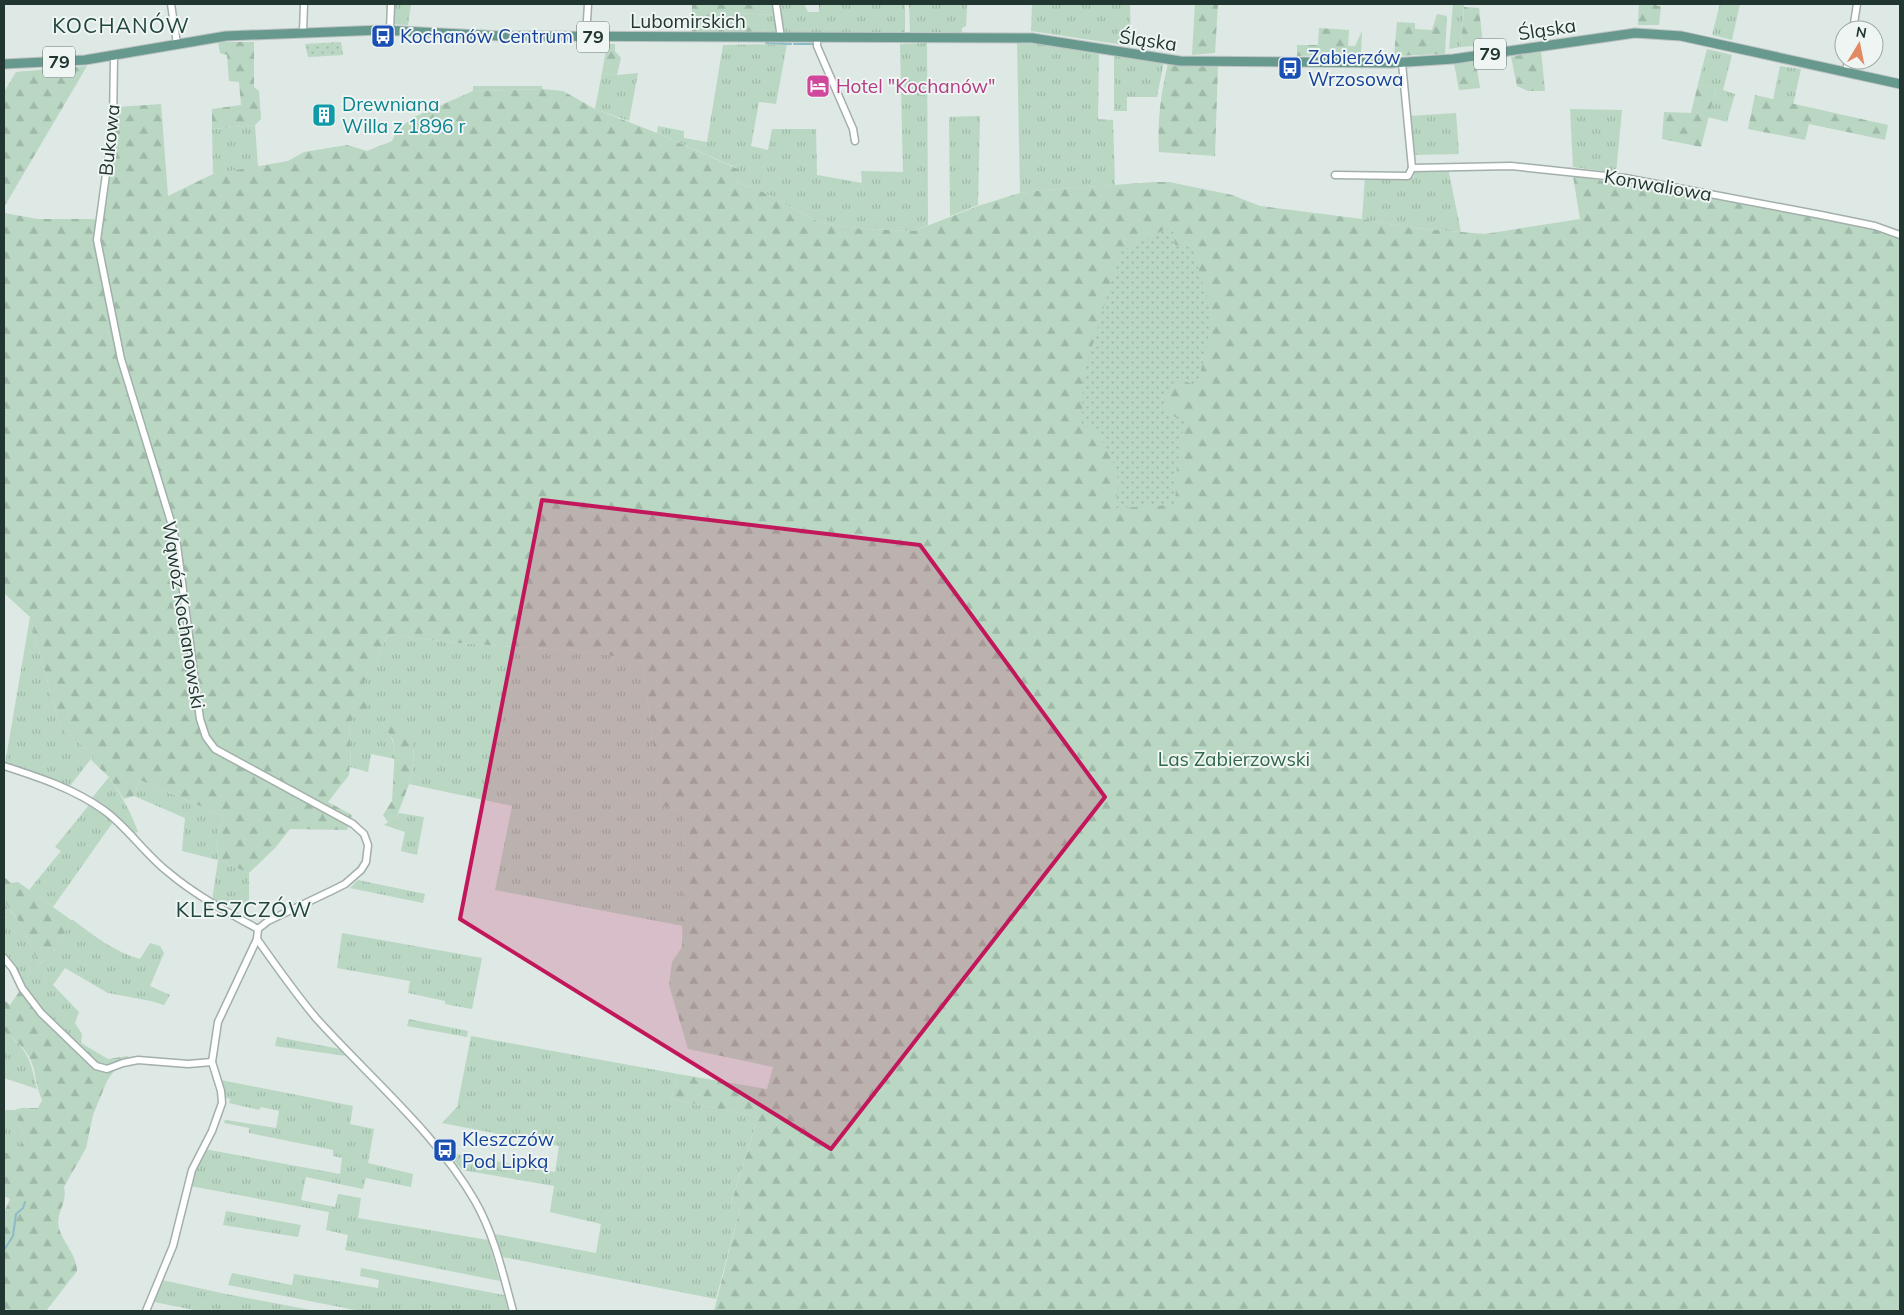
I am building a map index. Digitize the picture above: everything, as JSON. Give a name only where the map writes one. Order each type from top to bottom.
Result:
[{"type":"main road","name":"Lubomirskich","points":[[4,64],[68,62],[114,56],[226,36],[390,30],[480,36],[817,39],[1024,38],[1074,44]]},
{"type":"main road","name":"Śląska","points":[[1074,44],[1180,61],[1402,63],[1453,60],[1595,38],[1642,33],[1681,36],[1900,84]]},
{"type":"street","points":[[171,4],[177,44]]},
{"type":"street","points":[[303,32],[304,4]]},
{"type":"street","points":[[390,30],[391,4]]},
{"type":"street","points":[[586,37],[588,4]]},
{"type":"street","points":[[776,4],[781,38]]},
{"type":"street","points":[[1855,20],[1857,4]]},
{"type":"street","points":[[817,39],[817,46],[853,129],[855,142]]},
{"type":"street","name":"Bukowa","points":[[98,224],[113,123],[114,56]]},
{"type":"street","points":[[1402,63],[1412,168]]},
{"type":"street","name":"Konwaliowa","points":[[1335,175],[1408,176],[1411,174],[1412,168],[1511,166],[1625,178],[1821,214],[1875,226],[1900,235]]},
{"type":"street","name":"Wąwóz Kochanowski","points":[[98,224],[97,240],[99,254],[121,359],[169,513],[177,545],[200,718],[206,737],[215,749],[353,824],[364,834],[368,851],[366,862],[356,876],[326,894],[268,921],[258,929]]},
{"type":"street","points":[[4,766],[38,776],[106,811],[168,873],[194,893],[258,929],[257,940],[218,1022],[212,1062],[221,1091],[222,1103],[212,1132],[192,1170],[173,1246],[146,1311]]},
{"type":"street","points":[[257,940],[316,1017],[452,1165],[476,1202],[489,1231],[513,1311]]},
{"type":"street","points":[[4,958],[14,969],[22,988],[41,1013],[96,1066],[107,1069],[138,1060],[188,1064],[212,1062]]},
{"type":"highlighted area","points":[[542,500],[920,545],[1105,797],[831,1149],[460,919]]},
{"type":"green space","points":[[389,4],[411,4],[408,25],[387,24]]},
{"type":"green space","points":[[692,4],[772,4],[776,15],[735,13],[736,24],[765,26],[764,33],[692,32]]},
{"type":"green space","points":[[772,4],[804,4],[808,12],[819,12],[819,4],[905,4],[905,32],[764,33],[765,26],[736,24],[735,13],[775,15]]},
{"type":"green space","points":[[909,4],[967,4],[966,26],[962,28],[962,33],[910,32]]},
{"type":"green space","points":[[1032,4],[1130,4],[1131,46],[1031,31]]},
{"type":"green space","points":[[1195,4],[1218,4],[1215,53],[1192,55]]},
{"type":"green space","points":[[1453,4],[1464,4],[1461,47],[1449,49]]},
{"type":"green space","points":[[1639,4],[1656,4],[1661,6],[1659,25],[1638,25]]},
{"type":"green space","points":[[1720,4],[1740,4],[1732,40],[1712,35]]},
{"type":"green space","points":[[1464,7],[1479,8],[1483,45],[1461,47]]},
{"type":"green space","points":[[1437,14],[1447,16],[1445,54],[1394,56],[1397,22],[1415,23],[1415,29],[1432,30]]},
{"type":"green space","points":[[1319,28],[1349,30],[1348,46],[1355,46],[1362,31],[1361,54],[1297,56],[1297,45],[1318,45]]},
{"type":"green space","points":[[218,42],[254,42],[254,87],[259,91],[261,119],[255,125],[212,129],[212,109],[241,105],[239,82],[229,81],[227,55],[220,53]]},
{"type":"green space","points":[[341,42],[343,55],[308,57],[305,44]]},
{"type":"green space","points":[[927,43],[928,225],[914,231],[864,229],[820,223],[761,191],[736,182],[737,168],[657,133],[658,126],[684,131],[684,138],[707,142],[723,45],[787,44],[776,104],[759,102],[751,146],[768,150],[772,129],[816,129],[817,175],[862,183],[861,171],[903,172],[900,44]]},
{"type":"green space","points":[[1017,43],[1044,44],[1099,52],[1098,119],[1113,120],[1115,185],[1020,193]]},
{"type":"green space","points":[[607,44],[615,44],[615,51],[621,58],[617,75],[602,73]]},
{"type":"green space","points":[[1707,49],[1732,55],[1723,90],[1735,94],[1727,122],[1708,117],[1716,89],[1698,84]]},
{"type":"green space","points":[[1541,50],[1545,91],[1528,91],[1517,86],[1511,57]]},
{"type":"green space","points":[[1114,54],[1164,62],[1157,97],[1127,97],[1127,111],[1114,111]]},
{"type":"green space","points":[[1476,62],[1480,88],[1459,90],[1454,63]]},
{"type":"green space","points":[[1168,63],[1218,65],[1215,156],[1159,152],[1160,107]]},
{"type":"green space","points":[[87,66],[4,207],[4,92],[16,72]]},
{"type":"green space","points":[[1780,66],[1801,69],[1793,105],[1773,100]]},
{"type":"green space","points":[[602,73],[617,75],[638,73],[629,121],[595,109]]},
{"type":"green space","points":[[1698,84],[1716,89],[1701,147],[1662,139],[1664,112],[1691,113]]},
{"type":"green space","points":[[473,86],[542,86],[542,89],[473,91]]},
{"type":"green space","name":"Las Zabierzowski","points":[[542,89],[563,91],[595,109],[657,133],[738,169],[736,182],[761,191],[820,223],[864,229],[914,231],[978,206],[1020,193],[1169,182],[1232,195],[1260,206],[1362,219],[1413,228],[1485,234],[1580,219],[1573,176],[1833,218],[1900,237],[1900,1311],[714,1311],[740,1208],[731,1204],[758,1117],[671,1099],[678,1074],[767,1089],[773,1067],[688,1049],[669,985],[672,962],[682,947],[684,812],[661,805],[643,663],[595,652],[459,643],[388,635],[375,663],[372,663],[365,680],[364,694],[368,708],[364,715],[355,717],[349,723],[351,749],[349,775],[328,802],[352,815],[347,830],[290,829],[275,848],[249,873],[218,860],[217,836],[223,816],[140,780],[134,796],[124,799],[109,777],[91,760],[94,755],[64,731],[58,720],[30,617],[4,593],[4,213],[38,219],[93,219],[101,221],[117,107],[161,104],[168,196],[213,174],[288,161],[304,152],[347,145],[367,151],[392,141],[397,131],[412,118],[473,91]]},
{"type":"green space","points":[[1755,95],[1888,125],[1885,140],[1809,124],[1805,140],[1748,129]]},
{"type":"green space","points":[[1570,109],[1622,110],[1616,173],[1573,167]]},
{"type":"green space","points":[[1456,113],[1459,154],[1413,155],[1409,116]]},
{"type":"green space","points":[[980,116],[978,205],[950,216],[949,117]]},
{"type":"green space","points":[[255,125],[258,167],[213,174],[212,129]]},
{"type":"green space","points":[[1413,168],[1448,168],[1461,232],[1413,228],[1362,219],[1365,177],[1414,177]]},
{"type":"green space","points":[[1172,226],[1175,245],[1192,247],[1211,312],[1207,346],[1197,386],[1177,378],[1163,397],[1166,409],[1175,417],[1185,416],[1177,467],[1175,505],[1115,508],[1119,482],[1110,453],[1093,427],[1082,427],[1083,377],[1120,252]]},
{"type":"green space","points":[[30,617],[58,720],[64,731],[94,755],[70,786],[5,764]]},
{"type":"green space","points":[[388,635],[459,643],[595,652],[643,663],[661,805],[684,812],[683,926],[495,890],[512,806],[409,784],[414,764],[414,750],[383,724],[395,749],[395,759],[371,754],[368,772],[350,767],[349,723],[355,717],[364,682],[372,662],[375,663]]},
{"type":"green space","points":[[386,719],[413,737],[414,764],[397,816],[388,822],[383,815],[392,801],[395,750],[393,740],[383,724]]},
{"type":"green space","points":[[109,777],[125,804],[138,832],[130,834],[92,798]]},
{"type":"green space","points":[[140,780],[223,816],[217,836],[218,860],[182,851],[185,818],[134,796]]},
{"type":"green space","points":[[89,805],[113,822],[53,907],[29,890],[61,851],[55,847]]},
{"type":"green space","points":[[399,813],[424,817],[417,855],[401,851],[405,832],[384,825]]},
{"type":"green space","points":[[218,860],[249,873],[249,905],[223,906],[212,901]]},
{"type":"green space","points":[[4,877],[11,883],[18,882],[71,920],[58,947],[39,965],[21,924],[4,901]]},
{"type":"green space","points":[[358,880],[425,894],[423,903],[350,888]]},
{"type":"green space","points":[[4,902],[21,924],[39,965],[58,947],[71,920],[113,948],[140,959],[150,943],[160,946],[164,953],[150,986],[170,995],[164,1005],[108,993],[65,968],[53,985],[79,1012],[75,1023],[82,1034],[81,1043],[74,1045],[21,989],[18,971],[11,960],[4,954],[4,920],[6,917],[4,915]]},
{"type":"green space","points":[[342,933],[482,958],[472,1009],[445,1004],[445,1001],[408,993],[410,981],[337,968]]},
{"type":"green space","points":[[21,989],[74,1045],[81,1043],[108,1059],[128,1056],[131,1064],[114,1071],[107,1081],[93,1115],[86,1148],[64,1187],[65,1193],[58,1223],[75,1260],[77,1271],[46,1311],[4,1311],[4,1213],[10,1199],[4,1196],[4,1153],[14,1153],[25,1139],[14,1110],[38,1108],[42,1100],[29,1056],[4,1031],[4,1000],[10,1005]]},
{"type":"green space","points":[[409,1019],[468,1031],[467,1037],[407,1026]]},
{"type":"green space","points":[[4,1031],[24,1050],[30,1063],[37,1089],[4,1078]]},
{"type":"green space","points":[[471,1036],[678,1074],[671,1099],[758,1117],[731,1203],[740,1208],[716,1299],[503,1257],[495,1234],[596,1253],[601,1224],[550,1212],[554,1186],[462,1170],[446,1152],[555,1172],[559,1146],[442,1123],[457,1107]]},
{"type":"green space","points":[[277,1037],[340,1049],[346,1056],[275,1046]]},
{"type":"green space","points":[[221,1080],[353,1106],[350,1124],[374,1129],[368,1163],[413,1174],[411,1187],[366,1178],[363,1189],[306,1177],[301,1200],[335,1207],[338,1194],[361,1198],[358,1218],[488,1240],[500,1281],[345,1250],[348,1235],[326,1230],[329,1212],[190,1186],[204,1149],[340,1174],[342,1158],[333,1156],[333,1150],[249,1133],[249,1128],[224,1123],[225,1120],[276,1128],[279,1111],[261,1107],[259,1110],[229,1103],[230,1099],[226,1098]]},
{"type":"green space","points":[[4,1110],[14,1110],[25,1139],[14,1153],[4,1153]]},
{"type":"green space","points":[[226,1211],[301,1225],[298,1237],[223,1225]]},
{"type":"green space","points":[[361,1268],[504,1295],[508,1311],[360,1311],[228,1285],[232,1273],[292,1285],[294,1274],[378,1288],[379,1280],[360,1276]]},
{"type":"green space","points":[[162,1280],[316,1311],[199,1311],[154,1302]]},
{"type":"waterway","points":[[766,43],[791,44]]},
{"type":"waterway","points":[[794,44],[814,44]]},
{"type":"waterway","points":[[4,1250],[13,1236],[16,1214],[23,1208],[25,1202]]},
{"type":"place","name":"Kochanów Centrum","points":[[383,36]]},
{"type":"place","name":"Zabierzów Wrzosowa","points":[[1290,68]]},
{"type":"place","name":"Hotel \"Kochanów\"","points":[[818,86]]},
{"type":"place","name":"Drewniana Willa z 1896 r","points":[[324,115]]},
{"type":"place","name":"Kleszczów Pod Lipką","points":[[445,1150]]},
{"type":"district","name":"KOCHANÓW","points":[[121,26]]},
{"type":"district","name":"KLESZCZÓW","points":[[244,910]]}]
